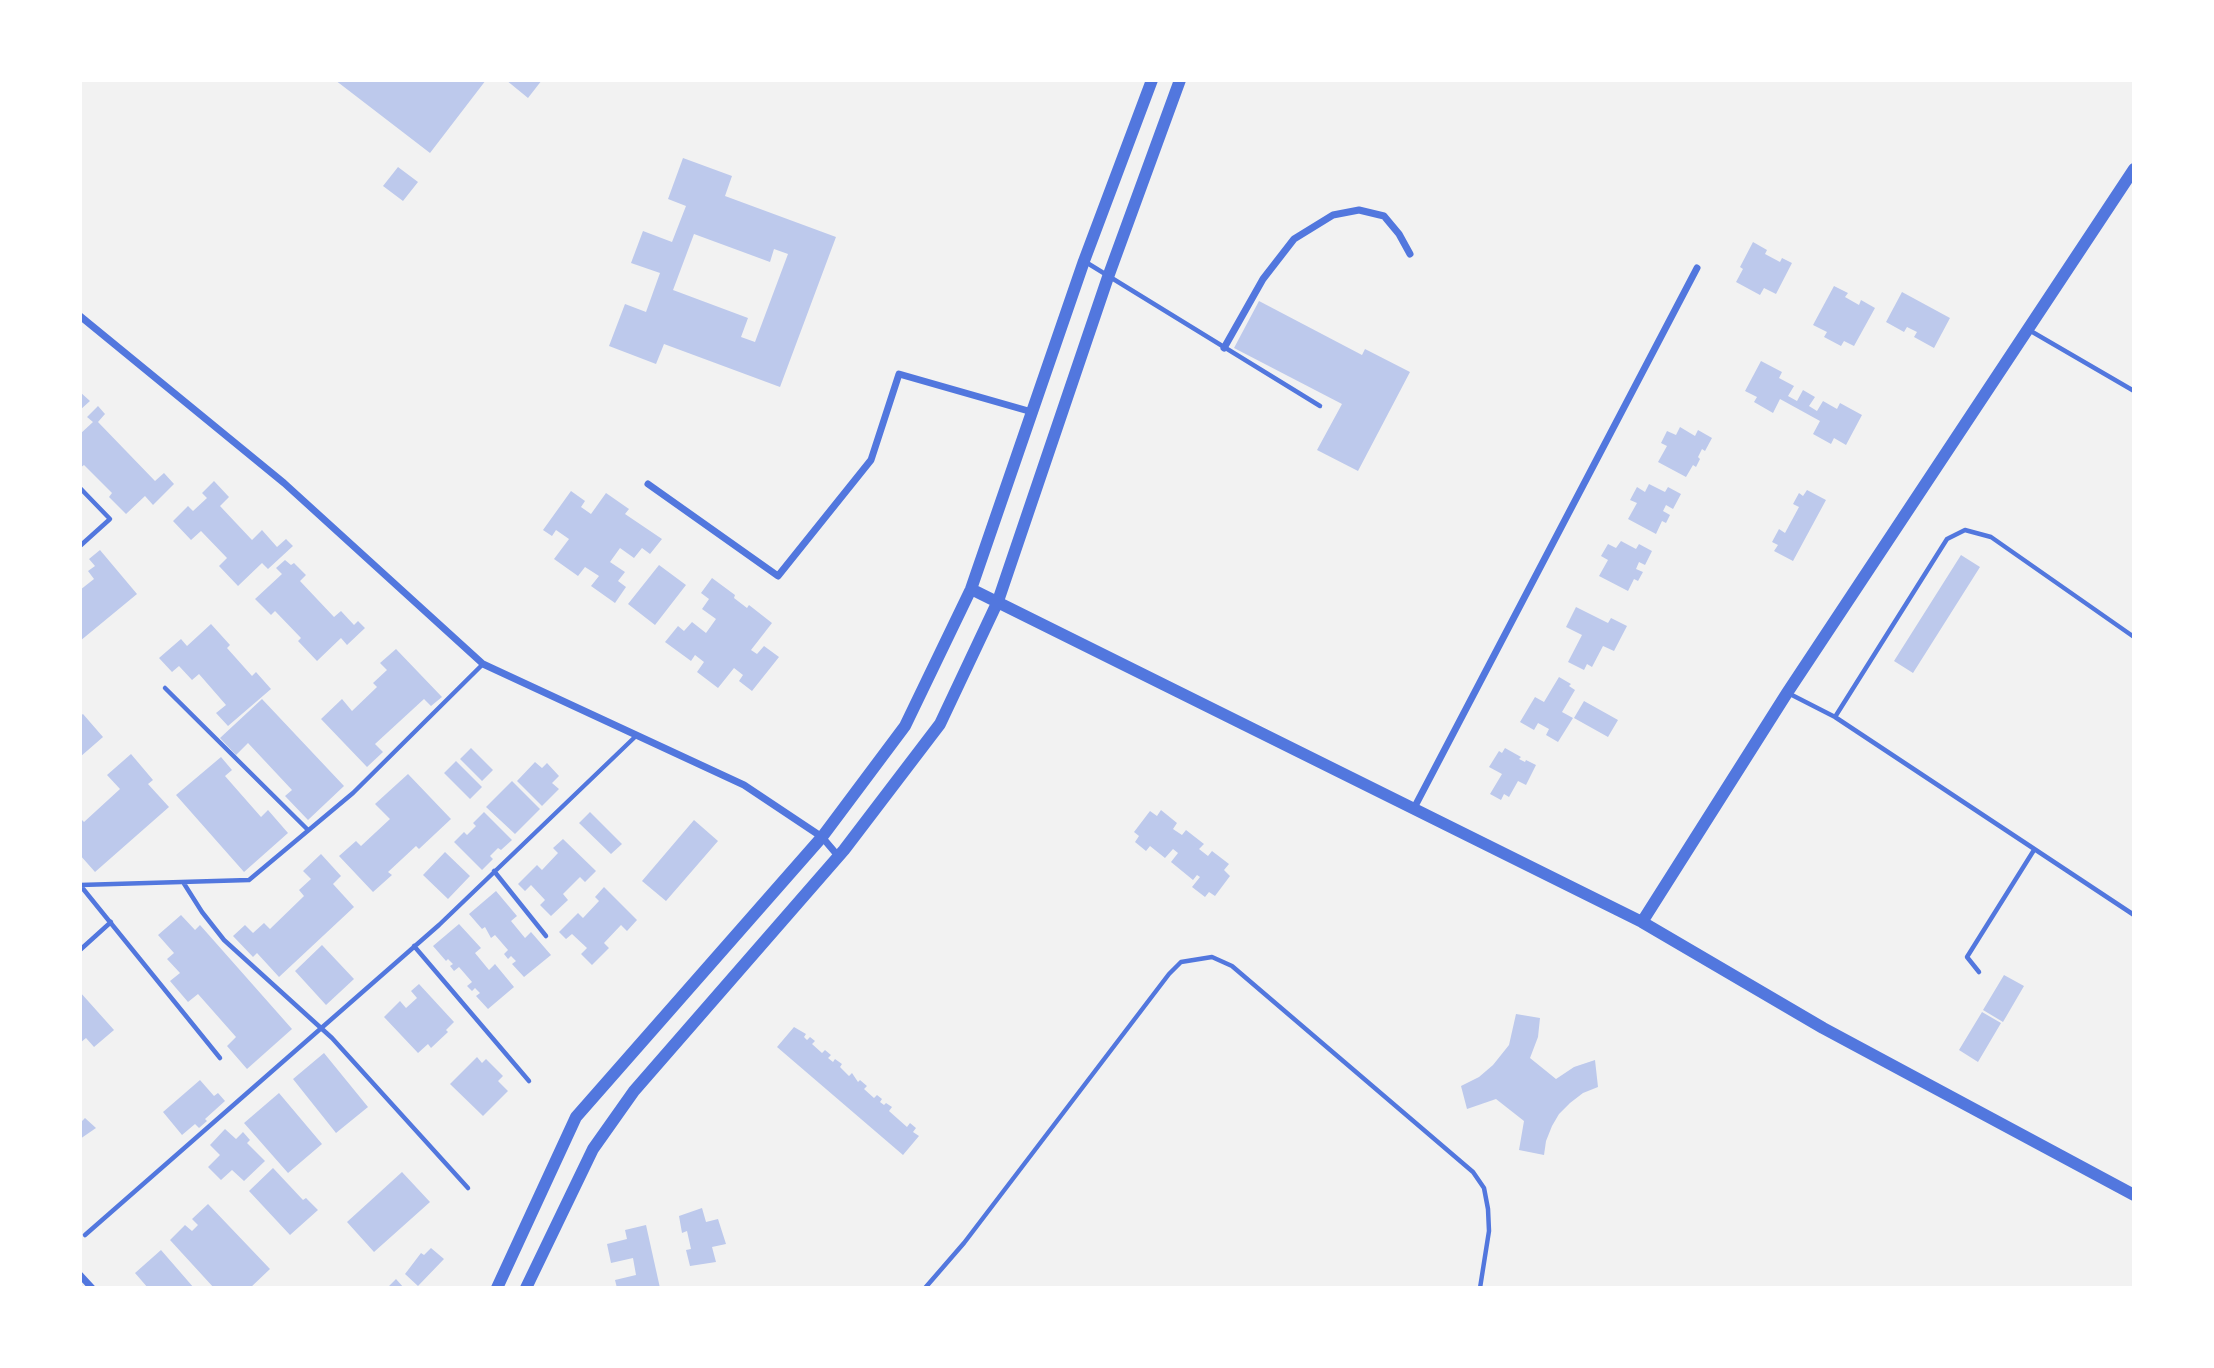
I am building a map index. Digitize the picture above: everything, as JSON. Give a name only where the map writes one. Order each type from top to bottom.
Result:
[{"type":"street","points":[[497,1287],[576,1117],[822,838],[905,726],[971,589],[1084,261],[1152,80]]},
{"type":"street","points":[[526,1287],[593,1149],[634,1091],[839,857],[940,723],[998,601],[1108,277],[1180,80]]},
{"type":"street","points":[[1642,922],[1787,693],[2133,169]]},
{"type":"street","points":[[1224,348],[1263,279],[1294,239],[1333,215],[1359,210],[1384,216],[1399,234],[1410,254]]},
{"type":"street","points":[[1413,810],[1698,268]]},
{"type":"street","points":[[80,316],[284,483],[484,664],[744,785],[822,838],[839,857]]},
{"type":"street","points":[[648,484],[778,576],[871,460],[899,373],[1032,412]]},
{"type":"street","points":[[971,589],[1642,922],[1822,1028],[2133,1195]]},
{"type":"street","points":[[80,1275],[92,1287]]},
{"type":"lane","points":[[1084,261],[1320,407]]},
{"type":"lane","points":[[2028,330],[2133,391]]},
{"type":"lane","points":[[80,488],[110,519],[80,546]]},
{"type":"lane","points":[[1835,718],[1947,539],[1965,530],[1990,537],[2133,637]]},
{"type":"lane","points":[[80,885],[248,880],[353,793],[484,664]]},
{"type":"lane","points":[[165,688],[309,830]]},
{"type":"lane","points":[[1787,693],[1835,718],[2133,915]]},
{"type":"lane","points":[[85,1235],[414,946],[637,735]]},
{"type":"lane","points":[[1979,972],[1967,957],[2034,850]]},
{"type":"lane","points":[[495,871],[546,936]]},
{"type":"lane","points":[[183,882],[202,912],[225,940],[332,1038],[468,1188]]},
{"type":"lane","points":[[80,885],[220,1058]]},
{"type":"lane","points":[[80,950],[111,922]]},
{"type":"lane","points":[[414,946],[529,1081]]},
{"type":"lane","points":[[925,1287],[964,1243],[1168,974],[1181,962],[1212,957],[1232,966],[1473,1172],[1484,1188],[1488,1209],[1489,1231],[1480,1287]]},
{"type":"building","points":[[335,80],[486,80],[430,153]]},
{"type":"building","points":[[506,80],[542,80],[528,98]]},
{"type":"building","points":[[683,158],[732,176],[725,196],[836,237],[780,387],[664,344],[656,364],[609,346],[625,304],[646,312],[660,273],[631,263],[643,231],[672,242],[686,206],[668,199]],"holes":[[[694,234],[770,262],[774,249],[788,254],[755,342],[741,337],[748,318],[673,290]]]},
{"type":"building","points":[[398,167],[418,182],[403,201],[383,186]]},
{"type":"building","points":[[1753,242],[1767,250],[1765,254],[1780,262],[1782,258],[1792,263],[1776,294],[1764,288],[1760,295],[1736,282],[1743,269],[1740,267]]},
{"type":"building","points":[[1834,286],[1848,293],[1845,297],[1859,305],[1861,300],[1875,308],[1854,346],[1844,341],[1841,346],[1824,337],[1827,332],[1813,325]]},
{"type":"building","points":[[1902,292],[1950,318],[1934,348],[1914,337],[1917,332],[1907,327],[1904,332],[1886,322]]},
{"type":"building","points":[[1259,301],[1362,355],[1365,349],[1410,372],[1358,471],[1317,450],[1342,404],[1234,348]]},
{"type":"building","points":[[1761,361],[1782,372],[1779,378],[1794,386],[1788,396],[1797,401],[1803,390],[1815,397],[1809,406],[1817,411],[1823,401],[1837,409],[1840,403],[1862,415],[1846,445],[1834,438],[1831,444],[1813,434],[1820,421],[1780,399],[1773,413],[1754,402],[1757,397],[1745,391]]},
{"type":"building","points":[[80,392],[90,401],[80,410]]},
{"type":"building","points":[[98,406],[105,414],[98,422],[155,481],[164,473],[174,484],[153,505],[145,496],[126,514],[109,497],[112,493],[84,465],[80,468],[80,434],[93,422],[87,417]]},
{"type":"building","points":[[1680,427],[1695,436],[1698,430],[1712,438],[1705,451],[1702,449],[1696,467],[1693,465],[1686,477],[1658,462],[1667,446],[1661,443],[1667,431],[1676,435]]},
{"type":"building","points":[[214,481],[229,497],[220,506],[252,540],[262,530],[277,547],[286,539],[293,546],[268,569],[262,563],[238,586],[219,566],[227,558],[201,531],[191,540],[173,521],[188,506],[193,511],[207,498],[202,493]]},
{"type":"building","points":[[1649,484],[1665,492],[1668,487],[1681,494],[1673,509],[1666,505],[1663,511],[1670,515],[1666,523],[1662,521],[1656,534],[1628,519],[1637,503],[1630,500],[1637,487],[1645,492]]},
{"type":"building","points":[[1807,490],[1826,500],[1793,561],[1774,551],[1778,545],[1772,542],[1779,529],[1785,533],[1799,507],[1793,504],[1799,493],[1803,496]]},
{"type":"building","points":[[571,491],[585,501],[581,507],[591,514],[606,493],[629,509],[625,514],[662,539],[650,554],[642,548],[634,558],[620,548],[610,562],[625,572],[618,581],[626,587],[615,603],[591,586],[599,576],[585,567],[578,576],[554,559],[569,539],[556,530],[552,536],[543,530]]},
{"type":"building","points":[[1621,541],[1636,549],[1639,544],[1652,551],[1645,565],[1639,562],[1636,569],[1643,572],[1638,581],[1634,579],[1628,591],[1599,576],[1608,560],[1601,556],[1608,544],[1616,548]]},
{"type":"building","points":[[100,550],[137,594],[80,641],[80,590],[94,579],[88,571],[95,566],[89,559]]},
{"type":"building","points":[[1961,555],[1980,567],[1913,673],[1894,661]]},
{"type":"building","points":[[285,560],[291,565],[294,563],[306,575],[300,581],[334,617],[341,611],[354,625],[358,621],[365,628],[347,645],[341,638],[317,661],[298,641],[301,638],[275,611],[271,615],[255,599],[282,574],[276,568]]},
{"type":"building","points":[[659,565],[686,585],[655,625],[628,604]]},
{"type":"building","points":[[712,578],[747,608],[749,605],[772,623],[751,650],[757,654],[764,646],[779,657],[752,691],[739,681],[743,675],[734,668],[718,688],[697,672],[704,662],[695,655],[691,661],[665,642],[678,626],[684,631],[692,622],[706,633],[716,619],[702,609],[709,599],[701,593]]},
{"type":"building","points":[[1576,607],[1608,623],[1611,618],[1627,626],[1614,651],[1603,646],[1592,667],[1587,664],[1584,670],[1568,662],[1582,635],[1566,627]]},
{"type":"building","points":[[211,624],[230,645],[227,648],[252,676],[256,672],[271,689],[228,726],[216,713],[226,705],[199,674],[192,680],[179,666],[172,672],[159,658],[181,639],[187,646]]},
{"type":"building","points":[[396,649],[442,697],[431,706],[424,699],[375,744],[383,752],[367,767],[321,719],[342,699],[352,711],[377,687],[373,683],[387,670],[380,663]]},
{"type":"building","points":[[1559,677],[1571,684],[1569,686],[1575,690],[1562,712],[1573,718],[1558,742],[1546,735],[1549,729],[1538,723],[1534,730],[1520,722],[1535,697],[1544,702]]},
{"type":"building","points":[[262,699],[344,786],[308,820],[285,796],[292,790],[248,743],[236,755],[220,738]]},
{"type":"building","points":[[1584,701],[1618,720],[1608,737],[1574,718]]},
{"type":"building","points":[[83,714],[103,737],[80,757],[80,716]]},
{"type":"building","points":[[471,748],[493,770],[482,781],[460,759]]},
{"type":"building","points":[[1505,748],[1521,757],[1519,759],[1536,765],[1526,785],[1518,781],[1509,797],[1504,794],[1501,800],[1490,794],[1502,774],[1489,767],[1499,751],[1502,753]]},
{"type":"building","points":[[131,754],[153,780],[148,784],[169,807],[95,872],[80,855],[80,818],[84,822],[120,789],[107,775]]},
{"type":"building","points":[[221,757],[232,770],[225,776],[261,817],[268,810],[288,833],[244,872],[176,795]]},
{"type":"building","points":[[456,761],[482,787],[470,799],[444,773]]},
{"type":"building","points":[[535,762],[542,768],[547,763],[559,776],[552,783],[559,789],[542,806],[517,781]]},
{"type":"building","points":[[408,774],[451,819],[419,849],[416,846],[388,872],[392,875],[373,892],[339,856],[356,841],[361,846],[390,819],[375,804]]},
{"type":"building","points":[[512,781],[540,809],[515,834],[486,807]]},
{"type":"building","points":[[1161,810],[1177,823],[1173,829],[1182,835],[1186,830],[1204,844],[1199,849],[1208,856],[1212,851],[1229,864],[1224,870],[1230,876],[1215,896],[1209,892],[1205,897],[1192,887],[1200,877],[1197,875],[1193,880],[1171,862],[1178,853],[1173,849],[1165,858],[1150,846],[1146,851],[1135,842],[1139,836],[1134,832],[1150,811],[1157,816]]},
{"type":"building","points":[[484,812],[512,840],[490,856],[493,859],[482,870],[454,842],[464,832],[467,835],[476,826],[473,823]]},
{"type":"building","points":[[590,812],[622,844],[611,854],[579,823]]},
{"type":"building","points":[[694,820],[718,841],[666,901],[642,881]]},
{"type":"building","points":[[563,839],[596,871],[585,882],[580,877],[563,894],[568,900],[551,916],[540,905],[545,900],[531,885],[525,891],[518,884],[537,865],[542,870],[558,853],[553,848]]},
{"type":"building","points":[[445,852],[470,876],[448,899],[423,875]]},
{"type":"building","points":[[321,854],[341,876],[333,884],[354,907],[279,977],[257,953],[253,957],[233,936],[245,925],[253,933],[264,923],[270,929],[304,896],[299,890],[311,879],[303,871]]},
{"type":"building","points":[[604,887],[637,920],[627,931],[621,925],[604,943],[609,948],[592,965],[581,954],[587,948],[572,934],[566,939],[559,932],[578,913],[583,918],[599,901],[595,897]]},
{"type":"building","points":[[496,891],[517,916],[511,921],[525,938],[531,932],[551,955],[524,977],[512,964],[516,961],[511,956],[508,959],[504,954],[508,950],[495,935],[491,938],[485,927],[482,929],[469,914]]},
{"type":"building","points":[[181,915],[195,930],[200,925],[292,1029],[247,1069],[227,1046],[236,1037],[198,994],[188,1002],[170,981],[180,973],[167,959],[174,953],[158,935]]},
{"type":"building","points":[[459,924],[481,948],[475,953],[489,970],[495,964],[514,987],[488,1009],[476,996],[480,993],[467,986],[472,982],[459,967],[454,971],[450,966],[453,964],[448,959],[446,961],[433,946]]},
{"type":"building","points":[[322,945],[354,979],[326,1005],[295,971]]},
{"type":"building","points":[[2004,975],[2024,986],[2003,1022],[1983,1010]]},
{"type":"building","points":[[419,984],[454,1022],[446,1030],[448,1032],[431,1048],[428,1044],[418,1053],[384,1017],[400,1001],[406,1008],[417,998],[411,991]]},
{"type":"building","points":[[80,992],[114,1030],[94,1047],[86,1038],[80,1043]]},
{"type":"building","points":[[1982,1012],[2001,1023],[1978,1062],[1959,1050]]},
{"type":"building","points":[[1516,1014],[1540,1018],[1538,1037],[1530,1058],[1556,1079],[1574,1067],[1595,1060],[1598,1087],[1583,1093],[1559,1114],[1546,1141],[1544,1155],[1519,1150],[1524,1121],[1496,1099],[1467,1109],[1461,1086],[1479,1077],[1509,1045]]},
{"type":"building","points":[[794,1027],[806,1034],[804,1037],[807,1040],[810,1037],[815,1041],[812,1044],[822,1053],[825,1050],[831,1055],[828,1058],[833,1062],[835,1059],[842,1064],[840,1067],[849,1076],[852,1073],[858,1082],[860,1080],[867,1086],[864,1089],[874,1098],[877,1095],[882,1099],[880,1102],[892,1107],[889,1111],[907,1127],[910,1123],[916,1128],[913,1132],[919,1136],[903,1155],[777,1047]]},
{"type":"building","points":[[324,1053],[368,1107],[336,1133],[293,1079]]},
{"type":"building","points":[[477,1057],[482,1063],[486,1059],[503,1076],[498,1081],[508,1091],[483,1116],[450,1084]]},
{"type":"building","points":[[200,1080],[214,1096],[218,1093],[225,1101],[199,1128],[195,1124],[182,1135],[163,1112]]},
{"type":"building","points":[[279,1093],[322,1144],[288,1173],[244,1123]]},
{"type":"building","points":[[85,1118],[96,1128],[80,1139],[80,1120]]},
{"type":"building","points":[[225,1129],[236,1139],[243,1132],[250,1140],[247,1143],[265,1161],[244,1181],[232,1170],[221,1180],[208,1167],[220,1155],[210,1145]]},
{"type":"building","points":[[273,1168],[303,1200],[306,1198],[318,1210],[290,1235],[249,1191]]},
{"type":"building","points":[[402,1172],[430,1202],[374,1252],[347,1222]]},
{"type":"building","points":[[208,1204],[270,1269],[250,1288],[214,1288],[170,1240],[185,1225],[192,1231],[198,1225],[192,1219]]},
{"type":"building","points":[[702,1208],[706,1222],[718,1219],[726,1244],[712,1247],[716,1262],[690,1266],[686,1250],[691,1249],[687,1231],[682,1233],[679,1216]]},
{"type":"building","points":[[646,1225],[660,1288],[617,1288],[615,1280],[636,1275],[633,1258],[611,1263],[607,1244],[627,1239],[625,1230]]},
{"type":"building","points":[[431,1248],[444,1259],[418,1286],[405,1274],[421,1253],[424,1255]]},
{"type":"building","points":[[161,1250],[194,1288],[148,1288],[135,1273]]},
{"type":"building","points":[[396,1279],[404,1288],[387,1288]]}]
